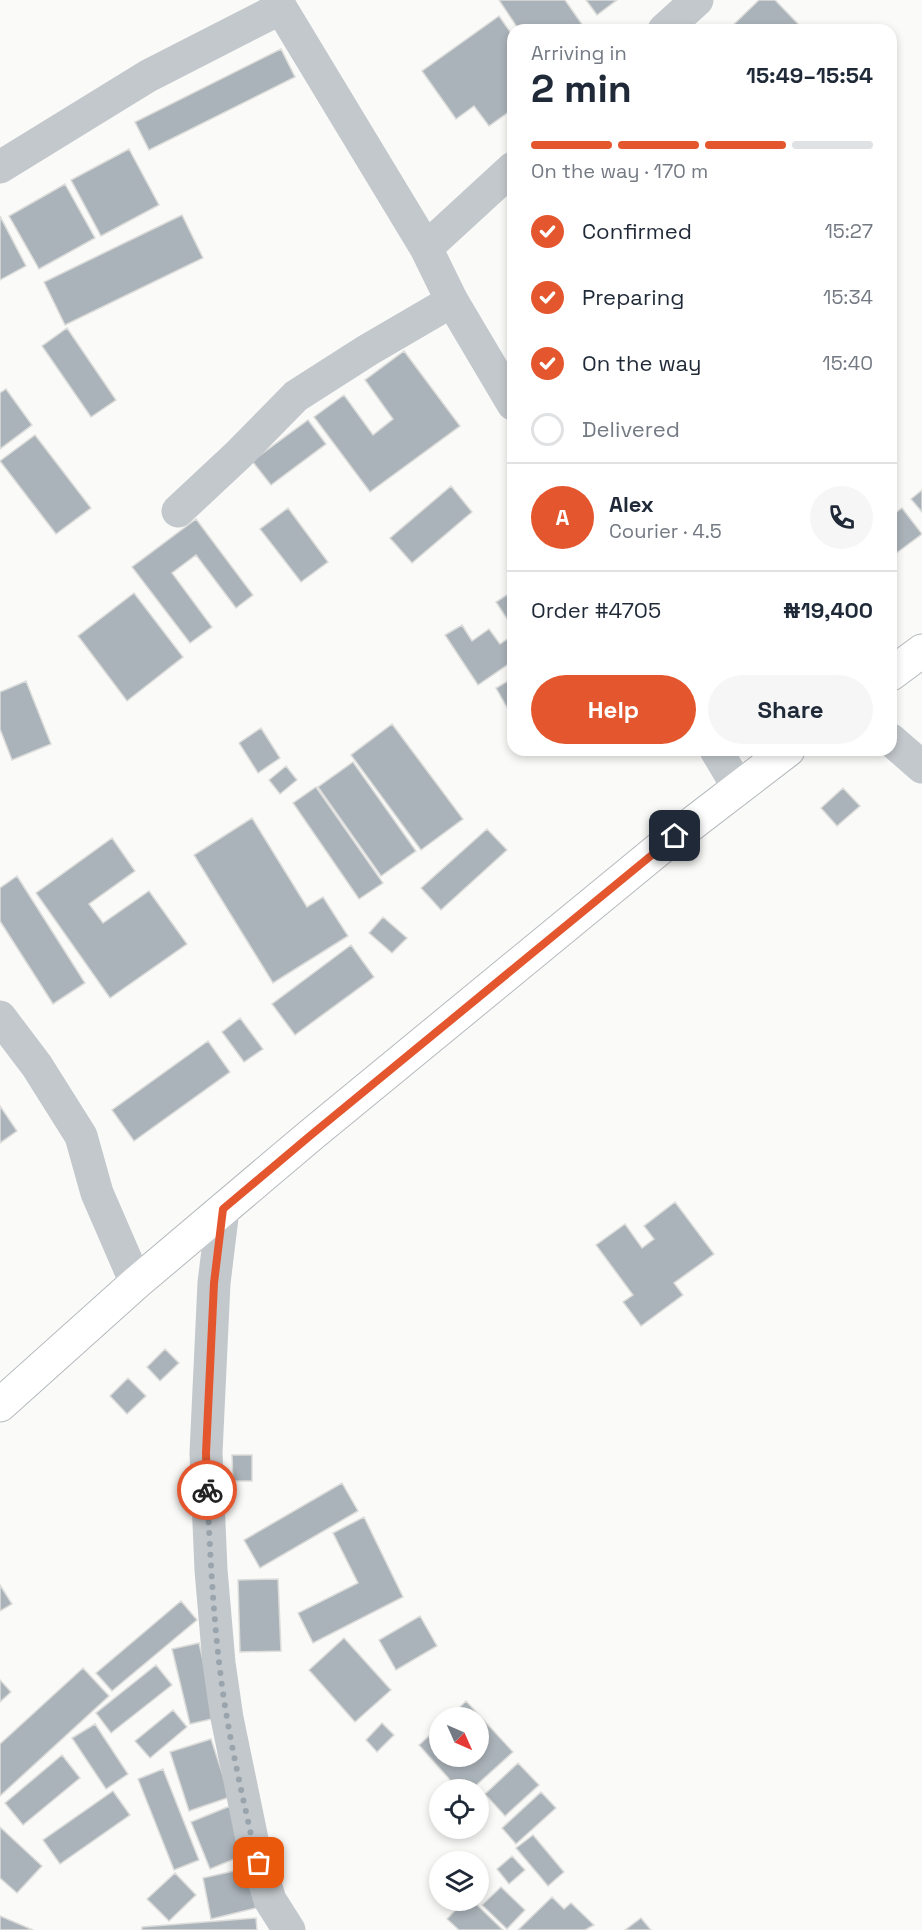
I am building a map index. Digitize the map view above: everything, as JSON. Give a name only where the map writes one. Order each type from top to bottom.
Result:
[{"type":"main road","points":[[897,670],[922,651]]},
{"type":"main road","points":[[0,1405],[136,1283],[223,1209],[631,871],[780,756]]},
{"type":"street","points":[[671,24],[697,0]]},
{"type":"street","points":[[0,167],[148,76],[279,4],[426,248],[452,302],[507,394]]},
{"type":"street","points":[[426,248],[507,174]]},
{"type":"street","points":[[178,511],[296,396],[368,350],[452,302]]},
{"type":"street","points":[[897,745],[922,766]]},
{"type":"street","points":[[720,756],[738,787]]},
{"type":"street","points":[[0,1017],[37,1066],[81,1136],[97,1193],[136,1283]]},
{"type":"street","points":[[223,1209],[214,1283],[206,1453],[211,1570],[219,1663],[227,1718],[253,1844],[270,1900],[289,1930]]},
{"type":"building","points":[[499,0],[565,0],[582,24],[515,24]]},
{"type":"building","points":[[586,0],[617,0],[597,15]]},
{"type":"building","points":[[759,0],[775,0],[798,24],[734,24]]},
{"type":"building","points":[[499,16],[507,27],[507,113],[489,126],[474,106],[456,119],[422,71]]},
{"type":"building","points":[[281,49],[295,77],[149,150],[135,122]]},
{"type":"building","points":[[129,149],[159,205],[101,236],[71,180]]},
{"type":"building","points":[[65,184],[95,238],[39,269],[9,216]]},
{"type":"building","points":[[182,215],[203,258],[65,325],[44,282]]},
{"type":"building","points":[[0,216],[26,266],[0,280]]},
{"type":"building","points":[[67,328],[116,400],[91,417],[42,346]]},
{"type":"building","points":[[404,351],[460,426],[370,492],[314,417],[344,395],[373,435],[393,419],[365,380]]},
{"type":"building","points":[[6,389],[32,425],[0,449],[0,393]]},
{"type":"building","points":[[308,420],[326,444],[271,485],[252,461]]},
{"type":"building","points":[[35,435],[91,508],[56,534],[0,461]]},
{"type":"building","points":[[451,486],[472,512],[412,563],[390,538]]},
{"type":"building","points":[[922,490],[922,512],[911,499]]},
{"type":"building","points":[[288,508],[328,562],[301,582],[260,529]]},
{"type":"building","points":[[902,508],[922,534],[897,553],[897,512]]},
{"type":"building","points":[[196,519],[253,595],[236,608],[196,555],[172,573],[212,627],[190,643],[132,567]]},
{"type":"building","points":[[134,593],[183,657],[127,701],[78,636]]},
{"type":"building","points":[[507,595],[507,619],[496,602]]},
{"type":"building","points":[[462,625],[472,641],[489,629],[500,644],[507,639],[507,665],[478,685],[445,635]]},
{"type":"building","points":[[26,681],[51,744],[12,760],[0,729],[0,692]]},
{"type":"building","points":[[507,682],[507,707],[496,688]]},
{"type":"building","points":[[392,724],[463,819],[421,850],[351,755]]},
{"type":"building","points":[[261,728],[280,758],[258,773],[239,743]]},
{"type":"building","points":[[353,762],[416,851],[381,876],[318,787]]},
{"type":"building","points":[[286,766],[297,780],[280,794],[269,780]]},
{"type":"building","points":[[316,787],[383,883],[359,899],[293,803]]},
{"type":"building","points":[[843,788],[860,806],[837,826],[821,808]]},
{"type":"building","points":[[252,818],[307,907],[323,897],[348,936],[273,983],[194,855]]},
{"type":"building","points":[[487,829],[507,850],[441,910],[421,888]]},
{"type":"building","points":[[112,838],[135,871],[89,904],[103,923],[149,891],[187,944],[110,998],[36,893]]},
{"type":"building","points":[[17,876],[85,983],[53,1004],[0,921],[0,888]]},
{"type":"building","points":[[383,917],[407,938],[392,953],[369,933]]},
{"type":"building","points":[[351,945],[374,977],[295,1035],[272,1004]]},
{"type":"building","points":[[240,1018],[263,1049],[244,1062],[222,1032]]},
{"type":"building","points":[[208,1041],[230,1072],[134,1141],[112,1110]]},
{"type":"building","points":[[0,1106],[17,1131],[0,1143]]},
{"type":"building","points":[[675,1202],[714,1254],[674,1283],[683,1295],[641,1326],[623,1302],[633,1295],[596,1245],[625,1224],[642,1248],[654,1239],[644,1226]]},
{"type":"building","points":[[165,1349],[179,1363],[160,1381],[147,1367]]},
{"type":"building","points":[[128,1378],[146,1396],[127,1414],[110,1396]]},
{"type":"building","points":[[232,1455],[252,1455],[252,1481],[233,1481]]},
{"type":"building","points":[[342,1483],[358,1511],[260,1568],[244,1540]]},
{"type":"building","points":[[364,1517],[403,1597],[313,1643],[298,1613],[358,1583],[333,1533]]},
{"type":"building","points":[[278,1579],[281,1651],[240,1652],[238,1580]]},
{"type":"building","points":[[0,1585],[12,1604],[0,1611]]},
{"type":"building","points":[[181,1601],[197,1620],[112,1691],[96,1673]]},
{"type":"building","points":[[420,1616],[437,1646],[396,1670],[379,1640]]},
{"type":"building","points":[[344,1638],[391,1690],[355,1722],[309,1670]]},
{"type":"building","points":[[199,1643],[216,1718],[190,1724],[172,1649]]},
{"type":"building","points":[[156,1665],[172,1685],[111,1733],[96,1713]]},
{"type":"building","points":[[83,1668],[109,1696],[0,1796],[0,1744]]},
{"type":"building","points":[[0,1680],[11,1692],[0,1702]]},
{"type":"building","points":[[466,1701],[472,1707],[460,1707]]},
{"type":"building","points":[[173,1710],[187,1727],[150,1758],[135,1741]]},
{"type":"building","points":[[382,1723],[394,1735],[377,1752],[366,1740]]},
{"type":"building","points":[[95,1724],[128,1774],[106,1789],[72,1738]]},
{"type":"building","points":[[489,1726],[513,1752],[483,1779],[449,1779],[439,1767],[489,1767]]},
{"type":"building","points":[[429,1736],[429,1756],[419,1745]]},
{"type":"building","points":[[211,1739],[230,1797],[189,1811],[170,1752]]},
{"type":"building","points":[[62,1755],[80,1778],[23,1825],[5,1803]]},
{"type":"building","points":[[518,1763],[539,1785],[505,1816],[489,1798],[489,1790]]},
{"type":"building","points":[[163,1769],[199,1860],[174,1870],[138,1779]]},
{"type":"building","points":[[113,1791],[130,1815],[60,1864],[43,1840]]},
{"type":"building","points":[[541,1792],[556,1808],[516,1844],[502,1828]]},
{"type":"building","points":[[230,1806],[249,1853],[210,1869],[191,1822]]},
{"type":"building","points":[[0,1827],[42,1866],[17,1893],[0,1878]]},
{"type":"building","points":[[533,1835],[564,1872],[548,1886],[516,1848]]},
{"type":"building","points":[[512,1856],[525,1870],[509,1884],[497,1869]]},
{"type":"building","points":[[247,1868],[256,1908],[211,1919],[203,1878]]},
{"type":"building","points":[[175,1873],[196,1895],[169,1921],[147,1899]]},
{"type":"building","points":[[501,1887],[525,1910],[507,1929],[488,1911],[489,1898]]},
{"type":"building","points":[[552,1897],[564,1909],[571,1903],[594,1925],[585,1930],[518,1930]]},
{"type":"building","points":[[455,1911],[483,1911],[503,1930],[459,1930],[447,1919]]},
{"type":"building","points":[[0,1916],[33,1930],[0,1930]]},
{"type":"building","points":[[256,1918],[257,1930],[142,1930],[142,1927]]},
{"type":"building","points":[[641,1918],[651,1930],[625,1930]]},
{"type":"way so far","points":[[207,1490],[219,1663],[227,1718],[259,1863]]},
{"type":"route","points":[[207,1490],[206,1453],[214,1283],[223,1209],[675,836]]}]
